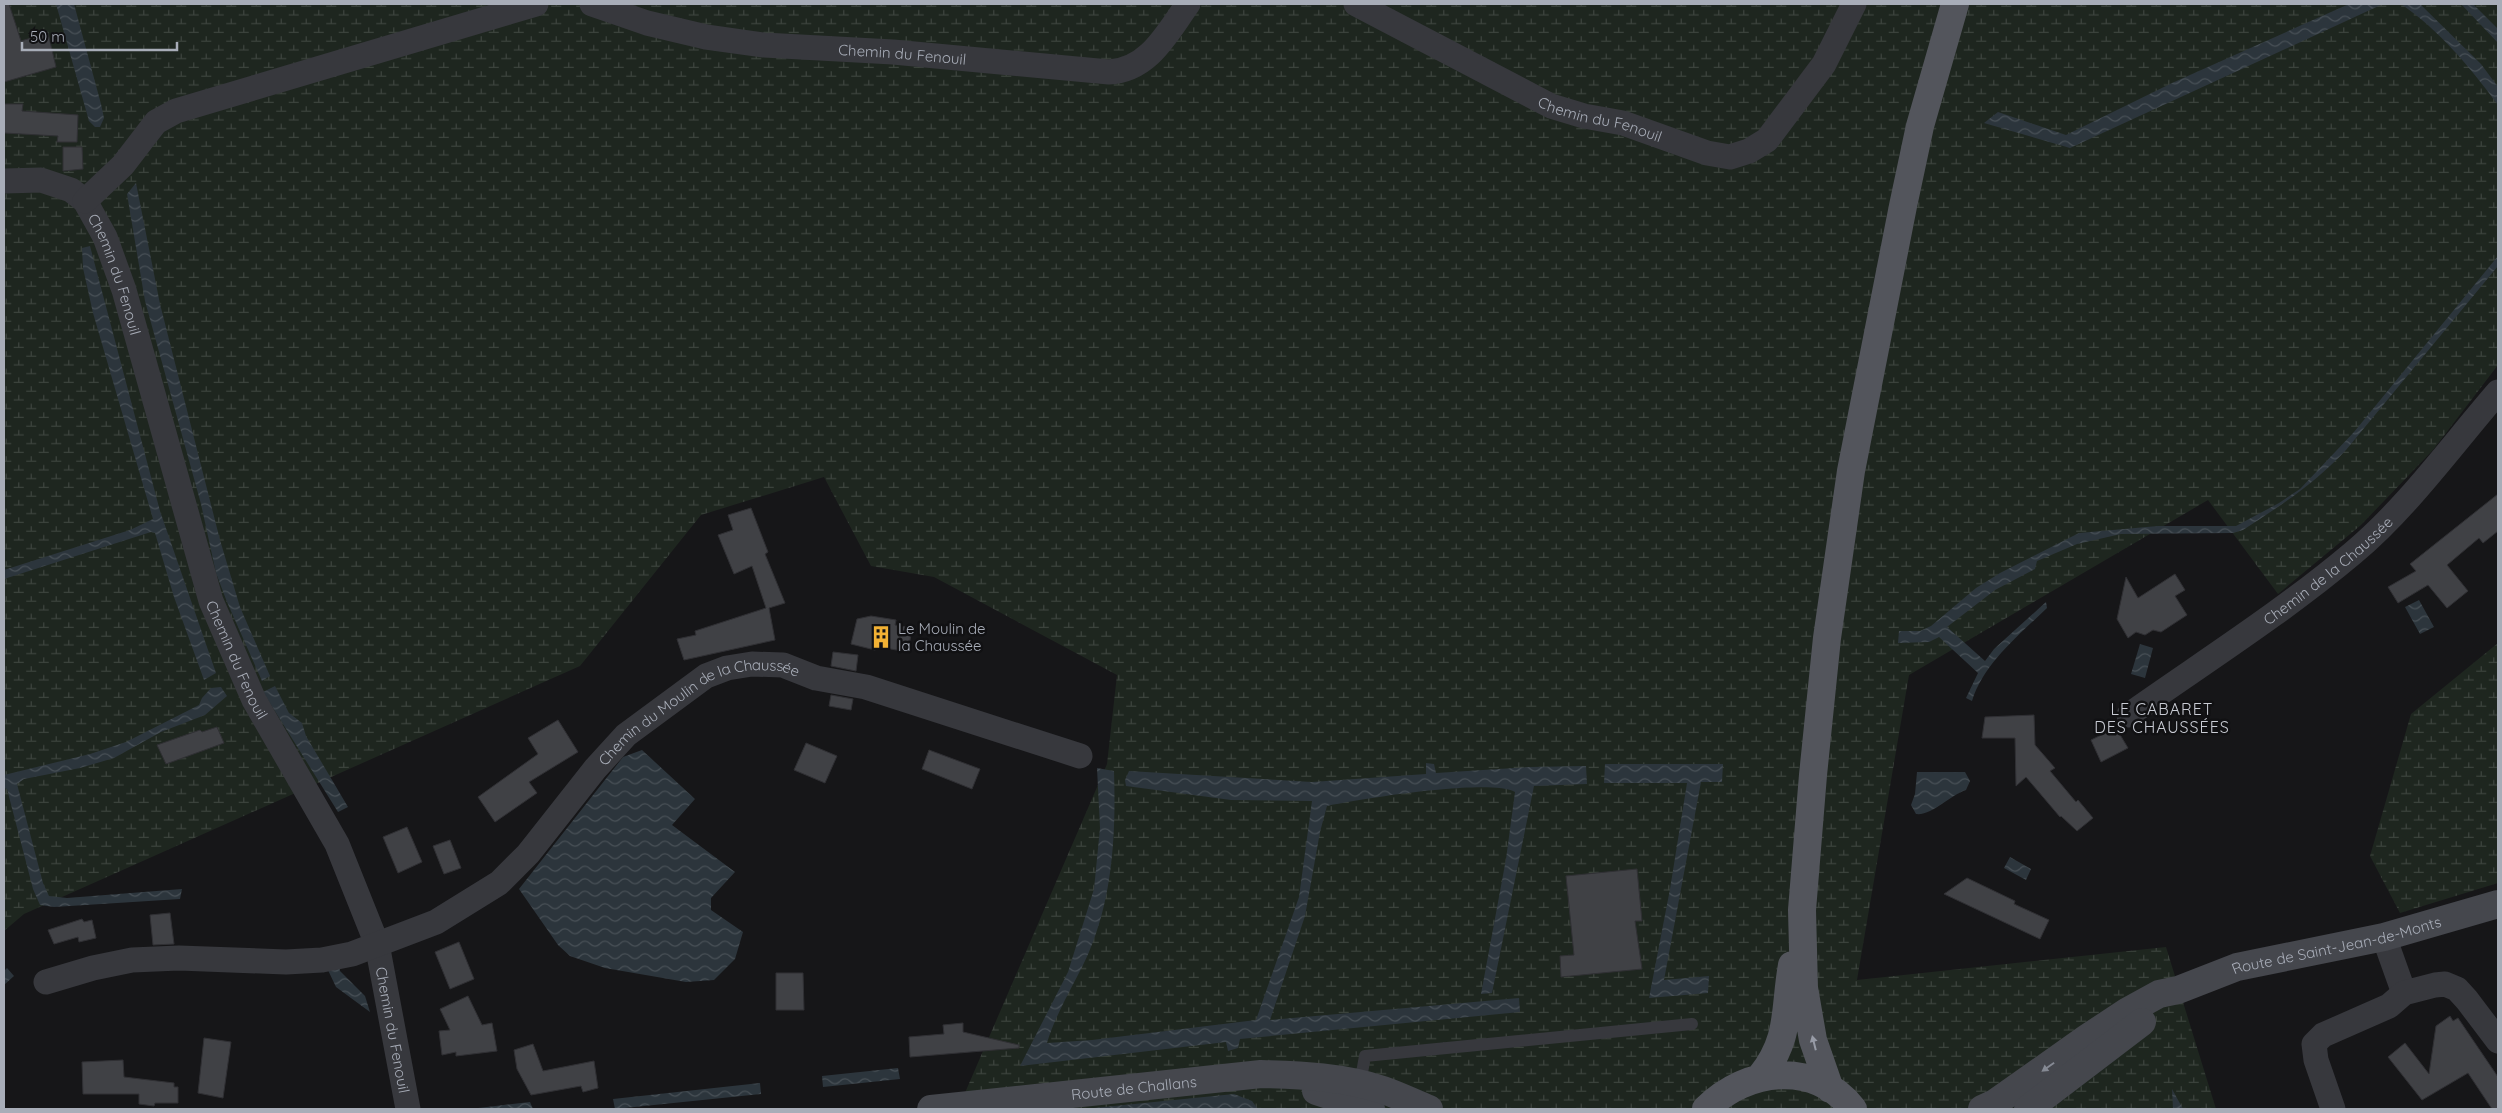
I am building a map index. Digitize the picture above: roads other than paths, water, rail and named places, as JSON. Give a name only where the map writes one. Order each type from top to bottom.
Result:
[{"type":"main road","points":[[1830,1089],[1813,1040],[1804,988],[1802,910],[1812,775],[1826,648],[1851,471],[1918,135],[1955,4]]},
{"type":"main road","name":"Route de Saint-Jean-de-Monts","points":[[2092,1047],[2133,1028],[2164,1009],[2178,990],[2237,968],[2384,937],[2498,904]]},
{"type":"main road","points":[[1761,1076],[1779,1050],[1784,1030],[1788,988],[1802,910]]},
{"type":"main road","points":[[1982,1109],[1996,1104],[2092,1047]]},
{"type":"main road","points":[[2028,1109],[2092,1047]]},
{"type":"main road","name":"Route de Challans","points":[[931,1109],[1261,1074],[1307,1075],[1360,1084],[1382,1090],[1429,1109]]},
{"type":"main road","points":[[1706,1109],[1720,1095],[1733,1087],[1761,1076],[1785,1075],[1808,1079],[1830,1089],[1853,1109]]},
{"type":"main road","name":"Route de Challans","points":[[1216,1078],[1320,1092],[1371,1109]]},
{"type":"street","name":"Chemin du Fenouil","points":[[85,201],[122,165],[156,122],[176,111],[536,4]]},
{"type":"street","name":"Chemin du Fenouil","points":[[592,4],[647,23],[706,37],[764,45],[893,52],[1109,72],[1121,71],[1144,60],[1154,51],[1188,4]]},
{"type":"street","name":"Chemin du Fenouil","points":[[1356,4],[1551,106],[1584,116],[1623,123],[1707,153],[1730,156],[1748,151],[1767,140],[1824,64],[1854,4]]},
{"type":"street","name":"Chemin du Fenouil","points":[[4,181],[41,180],[71,190],[85,201],[105,237],[124,290],[211,601],[254,700],[337,844],[377,944],[408,1109]]},
{"type":"street","name":"Chemin de la Chaussée","points":[[2129,715],[2274,613],[2354,552],[2396,511],[2498,392]]},
{"type":"street","name":"Chemin du Moulin de la Chaussée","points":[[46,982],[93,968],[132,960],[179,958],[286,962],[322,960],[352,954],[436,922],[499,883],[528,854],[596,769],[626,736],[706,676],[727,668],[752,664],[783,665],[816,678],[866,687],[1080,756]]},
{"type":"street","points":[[2384,937],[2404,993]]},
{"type":"street","points":[[2333,1109],[2316,1060],[2314,1044],[2323,1035],[2389,1006],[2404,993],[2435,984],[2445,984],[2457,989],[2498,1041]]},
{"type":"lane","points":[[1360,1084],[1365,1056],[1692,1024]]},
{"type":"water","points":[[56,4],[74,4],[104,118],[100,127],[95,127],[89,121]]},
{"type":"water","points":[[2349,4],[2383,4],[2070,148],[1984,123],[1998,112],[2066,135],[2172,83]]},
{"type":"water","points":[[2401,4],[2420,4],[2481,64],[2498,87],[2498,105],[2454,50],[2429,26]]},
{"type":"water","points":[[2461,4],[2473,4],[2498,29],[2498,43]]},
{"type":"water","points":[[136,183],[160,304],[220,540],[240,607],[270,676],[262,681],[216,573],[201,504],[145,301],[127,194]]},
{"type":"water","points":[[90,246],[160,511],[216,673],[204,680],[174,597],[155,533],[151,532],[4,579],[4,570],[130,530],[153,519],[93,313],[83,268],[82,248]]},
{"type":"water","points":[[2498,256],[2498,266],[2346,450],[2309,484],[2243,530],[2233,533],[2121,534],[2077,544],[2037,561],[2035,569],[1995,590],[1947,627],[1985,661],[1994,649],[2046,602],[2047,608],[1993,662],[1977,687],[1972,701],[1966,698],[1978,673],[1939,637],[1929,642],[1898,643],[1899,631],[1920,631],[1931,626],[1976,588],[2000,573],[2079,533],[2158,526],[2236,526],[2279,503],[2300,489],[2354,432]]},
{"type":"water","points":[[2419,600],[2434,627],[2420,634],[2405,607]]},
{"type":"water","points":[[2140,644],[2153,648],[2145,678],[2131,674]]},
{"type":"water","points":[[275,686],[289,713],[302,723],[306,736],[348,807],[338,812],[263,692]]},
{"type":"water","points":[[221,687],[227,696],[205,715],[161,732],[114,758],[80,768],[24,779],[17,784],[43,883],[49,896],[67,898],[182,889],[180,899],[54,907],[40,905],[33,889],[7,789],[4,788],[4,775],[90,754],[126,742],[199,705],[202,698],[211,688]]},
{"type":"water","points":[[642,750],[695,799],[672,825],[735,872],[711,898],[711,910],[743,932],[735,959],[714,980],[686,982],[605,968],[570,956],[558,945],[519,889],[623,757]]},
{"type":"water","points":[[1426,763],[1434,764],[1436,773],[1529,767],[1586,766],[1587,784],[1534,786],[1492,993],[1481,994],[1506,859],[1515,792],[1501,788],[1480,787],[1424,791],[1327,806],[1320,832],[1305,916],[1270,1020],[1519,998],[1520,1012],[1240,1039],[1238,1048],[1228,1051],[1226,1042],[1020,1066],[1068,972],[1094,889],[1100,828],[1097,768],[1114,771],[1113,840],[1108,886],[1097,931],[1089,952],[1047,1043],[1092,1040],[1256,1020],[1299,897],[1312,801],[1231,800],[1126,786],[1125,780],[1129,771],[1312,782],[1426,774]]},
{"type":"water","points":[[1605,764],[1723,764],[1722,782],[1701,782],[1664,980],[1709,976],[1708,993],[1649,998],[1670,889],[1687,783],[1604,783]]},
{"type":"water","points":[[1917,772],[1965,772],[1970,781],[1966,790],[1935,809],[1922,814],[1916,814],[1911,805],[1915,794]]},
{"type":"water","points":[[2010,857],[2031,869],[2026,880],[2004,868]]},
{"type":"water","points":[[339,965],[340,971],[365,996],[370,1012],[336,987],[327,968]]},
{"type":"water","points":[[7,968],[14,976],[4,985],[4,971]]},
{"type":"water","points":[[898,1068],[900,1079],[823,1087],[822,1076]]},
{"type":"water","points":[[760,1083],[761,1094],[615,1109],[613,1099]]},
{"type":"water","points":[[2172,1089],[2183,1109],[2173,1109]]},
{"type":"water","points":[[1234,1094],[1252,1101],[1258,1109],[1084,1109]]},
{"type":"water","points":[[530,1102],[533,1109],[470,1109]]},
{"type":"place","name":"Le Moulin de la Chaussée","points":[[881,637]]},
{"type":"district","name":"LE CABARET DES CHAUSSÉES","points":[[2162,718]]}]
